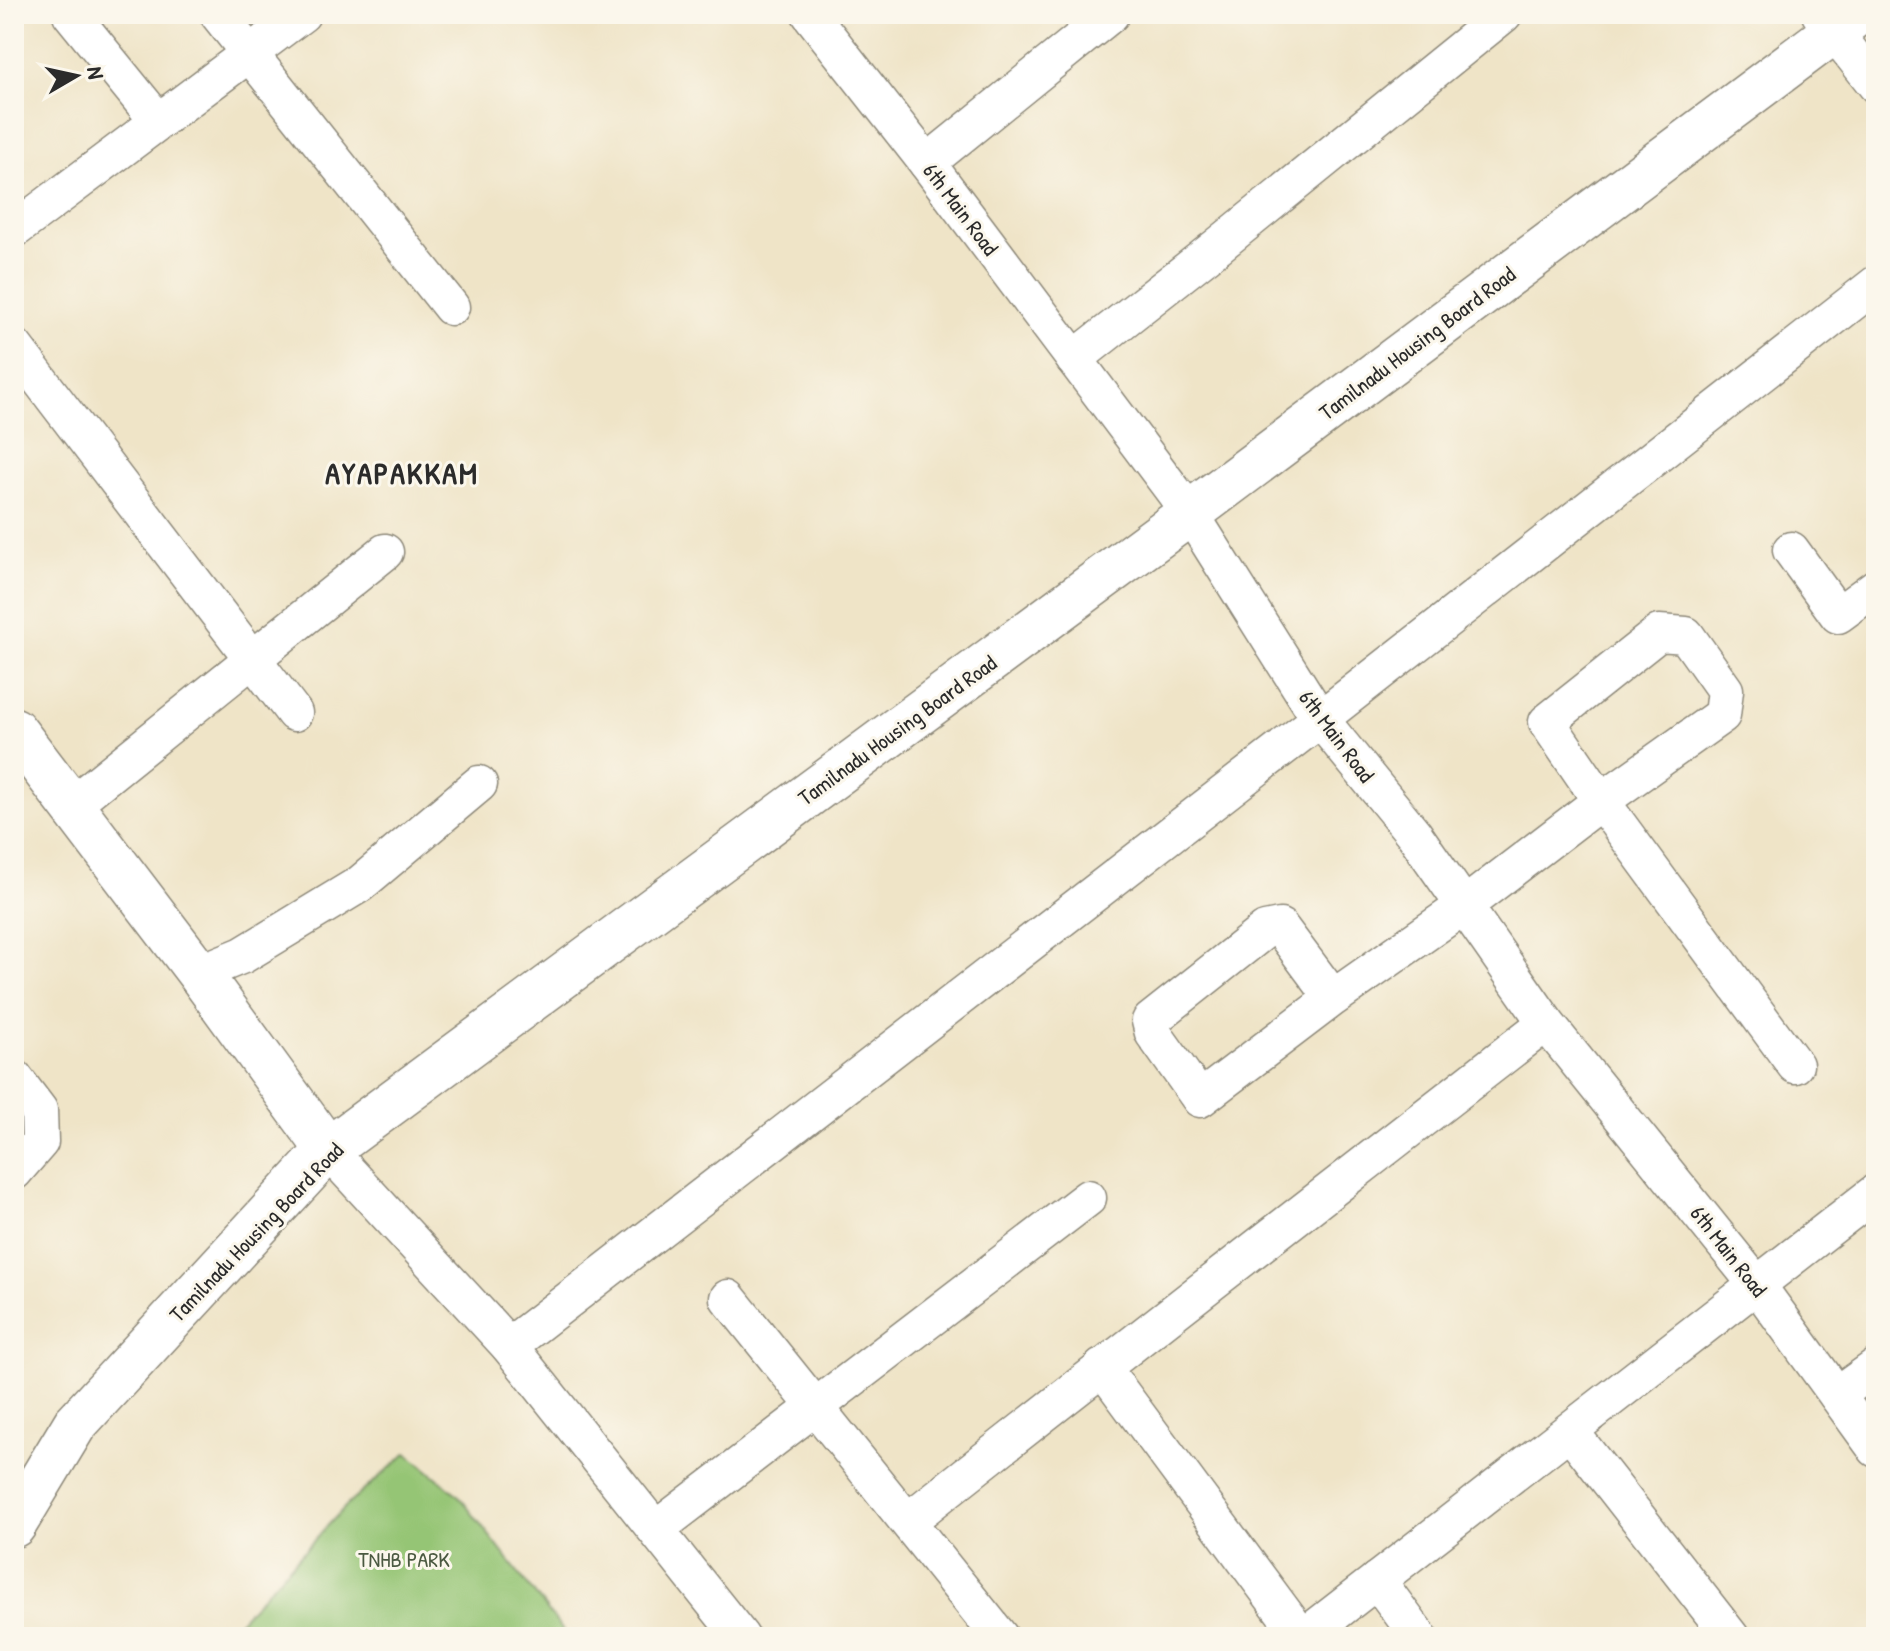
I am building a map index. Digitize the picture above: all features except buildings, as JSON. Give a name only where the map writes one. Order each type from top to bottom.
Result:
[{"type":"street","points":[[71,14],[158,121]]},
{"type":"street","points":[[218,14],[451,307]]},
{"type":"street","points":[[14,230],[302,14]]},
{"type":"street","points":[[927,163],[1111,14]]},
{"type":"street","points":[[1074,359],[1504,14]]},
{"type":"street","name":"6th Main Road","points":[[822,18],[1190,513],[1320,719],[1414,834],[1546,1023],[1757,1285],[1876,1449]]},
{"type":"street","points":[[1837,20],[1876,85]]},
{"type":"street","name":"Tamilnadu Housing Board Road","points":[[14,1525],[75,1424],[328,1150],[1190,513],[1837,20]]},
{"type":"street","points":[[509,1346],[1320,719],[1876,284]]},
{"type":"street","points":[[14,346],[294,713]]},
{"type":"street","points":[[1791,550],[1838,615],[1876,587]]},
{"type":"street","points":[[70,806],[385,552]]},
{"type":"street","points":[[1333,998],[1280,927],[1265,930],[1150,1021],[1153,1033],[1200,1099],[1333,998],[1464,906],[1601,801],[1722,715],[1725,690],[1686,635],[1659,633],[1547,722],[1601,801],[1795,1065]]},
{"type":"street","points":[[14,730],[199,973],[328,1150],[509,1346],[741,1637]]},
{"type":"street","points":[[199,973],[243,955],[360,884],[479,784]]},
{"type":"street","points":[[908,1521],[1546,1023]]},
{"type":"street","points":[[14,1077],[39,1110],[40,1142],[14,1172]]},
{"type":"street","points":[[1102,1367],[1303,1637],[1876,1192]]},
{"type":"street","points":[[656,1529],[1088,1198]]},
{"type":"street","points":[[728,1298],[1000,1637]]},
{"type":"street","points":[[1837,1395],[1876,1367]]},
{"type":"street","points":[[1570,1431],[1731,1637]]},
{"type":"street","points":[[1377,1580],[1419,1637]]},
{"type":"green space","name":"TNHB PARK","points":[[407,1453],[458,1495],[568,1637],[224,1637],[347,1505]]},
{"type":"district","name":"AYAPAKKAM","points":[[402,474]]}]
